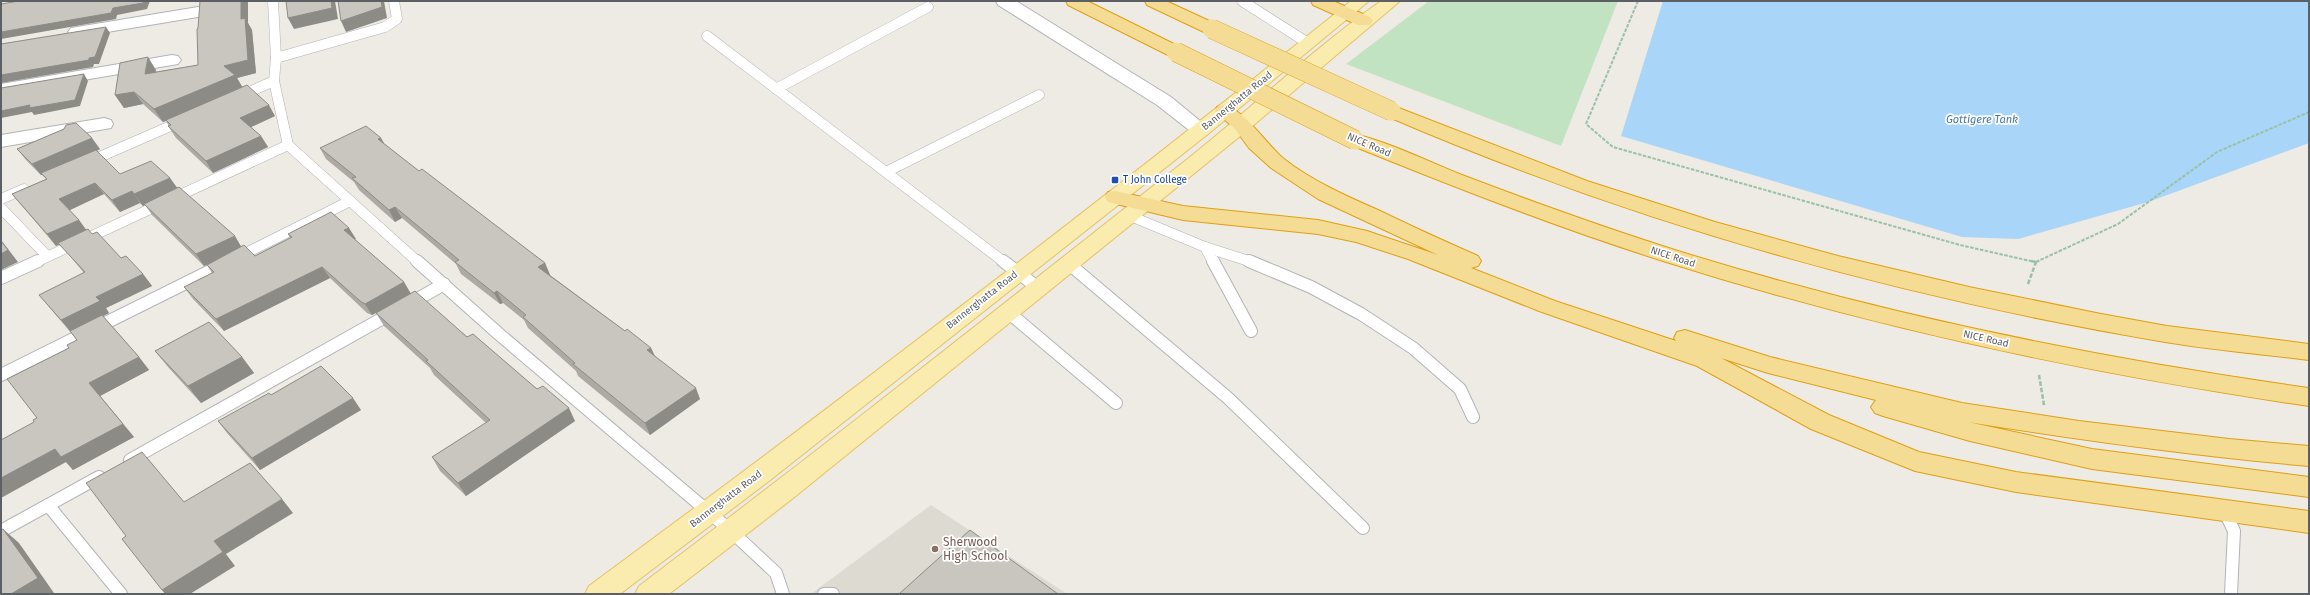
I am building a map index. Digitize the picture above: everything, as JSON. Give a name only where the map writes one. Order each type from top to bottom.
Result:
[{"type":"highway","name":"NICE Road","points":[[1074,1],[1355,140],[1516,204],[1715,270],[1877,314],[2049,354],[2221,385],[2309,397]]},
{"type":"highway","points":[[1153,1],[1465,144],[1586,190],[1809,257],[1997,302],[2167,334],[2309,352]]},
{"type":"highway","points":[[1319,1],[1358,9]]},
{"type":"highway","points":[[1224,111],[1242,124],[1256,144],[1278,164],[1325,194],[1481,265],[1633,322],[1706,353],[1820,422],[1915,461],[2016,482],[2225,512],[2309,522]]},
{"type":"highway","points":[[1115,197],[1134,210],[1183,213],[1318,227],[1360,236],[1416,254],[1582,319],[1706,353],[1768,365],[1962,412],[2047,425],[2229,449],[2309,456]]},
{"type":"highway","points":[[1768,365],[1831,392],[1970,432],[2092,459],[2309,487]]},
{"type":"main road","name":"Bannerghatta Road","points":[[599,594],[709,512],[1115,197],[1201,130],[1308,43],[1358,9],[1392,1]]},
{"type":"main road","name":"Bannerghatta Road","points":[[649,594],[731,531],[1242,124],[1358,9]]},
{"type":"street","points":[[1004,1],[1164,101],[1201,130]]},
{"type":"street","points":[[64,34],[198,12]]},
{"type":"street","points":[[1,89],[172,60]]},
{"type":"street","points":[[1,141],[104,124]]},
{"type":"lane","points":[[273,1],[276,58],[274,81],[288,145],[444,284],[731,531],[776,573],[783,594]]},
{"type":"lane","points":[[276,58],[385,27],[397,19],[394,1]]},
{"type":"lane","points":[[1242,1],[1308,43]]},
{"type":"lane","points":[[776,89],[928,7]]},
{"type":"lane","points":[[707,36],[1038,287]]},
{"type":"lane","points":[[231,100],[274,81]]},
{"type":"lane","points":[[886,172],[1039,95]]},
{"type":"lane","points":[[79,166],[194,116]]},
{"type":"lane","points":[[1,278],[288,145]]},
{"type":"lane","points":[[1,199],[35,184]]},
{"type":"lane","points":[[1,375],[350,201]]},
{"type":"lane","points":[[1,208],[47,256]]},
{"type":"lane","points":[[1134,210],[1205,247],[1262,265],[1312,287],[1361,314],[1413,348],[1460,389],[1473,417]]},
{"type":"lane","points":[[1205,247],[1251,331]]},
{"type":"lane","points":[[1068,263],[1228,398],[1363,528]]},
{"type":"lane","points":[[1,531],[444,284]]},
{"type":"lane","points":[[1007,311],[1116,403]]},
{"type":"lane","points":[[48,505],[121,594]]},
{"type":"lane","points":[[2225,512],[2234,531],[2231,594]]},
{"type":"lane","points":[[824,594],[833,594]]},
{"type":"path","points":[[1638,1],[1586,124],[1613,147],[1960,245],[2036,262],[2118,224],[2217,152],[2309,112]]},
{"type":"path","points":[[2028,284],[2036,262]]},
{"type":"path","points":[[2039,375],[2047,425]]},
{"type":"shaded area","name":"Sherwood High School","points":[[931,505],[1067,594],[811,594]]},
{"type":"green space","points":[[1429,1],[1618,1],[1561,146],[1346,64]]},
{"type":"water","name":"Gottigere Tank","points":[[1663,1],[2309,1],[2309,143],[2148,202],[2018,239],[1962,237],[1621,136]]},
{"type":"building","points":[[19,1],[144,1],[143,3],[113,8],[111,13],[1,32],[1,4]]},
{"type":"building","points":[[200,1],[241,1],[241,19],[245,18],[248,60],[224,66],[235,75],[154,109],[134,92],[115,95],[120,63],[148,57],[145,74],[198,65],[197,29]]},
{"type":"building","points":[[286,1],[331,1],[332,8],[288,18]]},
{"type":"building","points":[[338,1],[381,1],[382,7],[341,21]]},
{"type":"building","points":[[106,27],[95,57],[89,58],[89,60],[1,75],[1,44]]},
{"type":"building","points":[[84,74],[75,100],[29,108],[30,105],[1,111],[1,88]]},
{"type":"building","points":[[247,85],[269,105],[240,118],[261,136],[206,161],[168,126],[171,125],[166,120]]},
{"type":"building","points":[[76,123],[92,138],[32,164],[17,149],[64,129],[66,125]]},
{"type":"building","points":[[366,126],[381,138],[378,139],[419,171],[422,169],[545,263],[538,267],[625,331],[627,329],[651,348],[647,350],[696,388],[645,423],[573,364],[575,363],[523,317],[526,315],[497,291],[494,293],[455,262],[459,260],[395,207],[389,210],[352,178],[356,177],[320,148]]},
{"type":"building","points":[[96,150],[120,174],[151,161],[170,178],[134,194],[132,191],[112,200],[95,183],[59,199],[79,220],[47,234],[12,194],[47,179],[41,173]]},
{"type":"building","points":[[179,187],[235,236],[196,254],[144,204]]},
{"type":"building","points":[[331,212],[349,228],[344,230],[404,282],[365,304],[322,267],[216,319],[184,287],[214,272],[207,265],[244,245],[255,256],[292,237],[288,234]]},
{"type":"building","points":[[88,229],[92,234],[97,232],[121,258],[126,256],[143,274],[96,297],[100,301],[61,320],[39,295],[85,272],[58,243]]},
{"type":"building","points":[[1,241],[8,250],[1,254]]},
{"type":"building","points":[[415,291],[467,337],[473,334],[537,389],[543,386],[569,408],[458,483],[432,457],[490,420],[426,361],[428,360],[376,313]]},
{"type":"building","points":[[102,315],[139,357],[89,383],[123,424],[61,457],[55,449],[1,478],[1,440],[34,422],[33,420],[37,418],[7,379],[69,348],[67,345],[77,340],[70,331]]},
{"type":"building","points":[[209,322],[242,357],[188,386],[155,351]]},
{"type":"building","points":[[321,366],[353,398],[252,458],[218,421],[269,393],[271,395]]},
{"type":"building","points":[[142,452],[184,502],[250,463],[282,499],[214,541],[223,552],[162,590],[122,539],[126,536],[86,483]]},
{"type":"building","points":[[3,529],[38,578],[11,594],[1,594],[1,530]]},
{"type":"building","points":[[970,530],[1058,594],[899,594]]},
{"type":"place","name":"T John College","points":[[1115,180]]},
{"type":"place","name":"Sherwood High School","points":[[935,549]]}]
